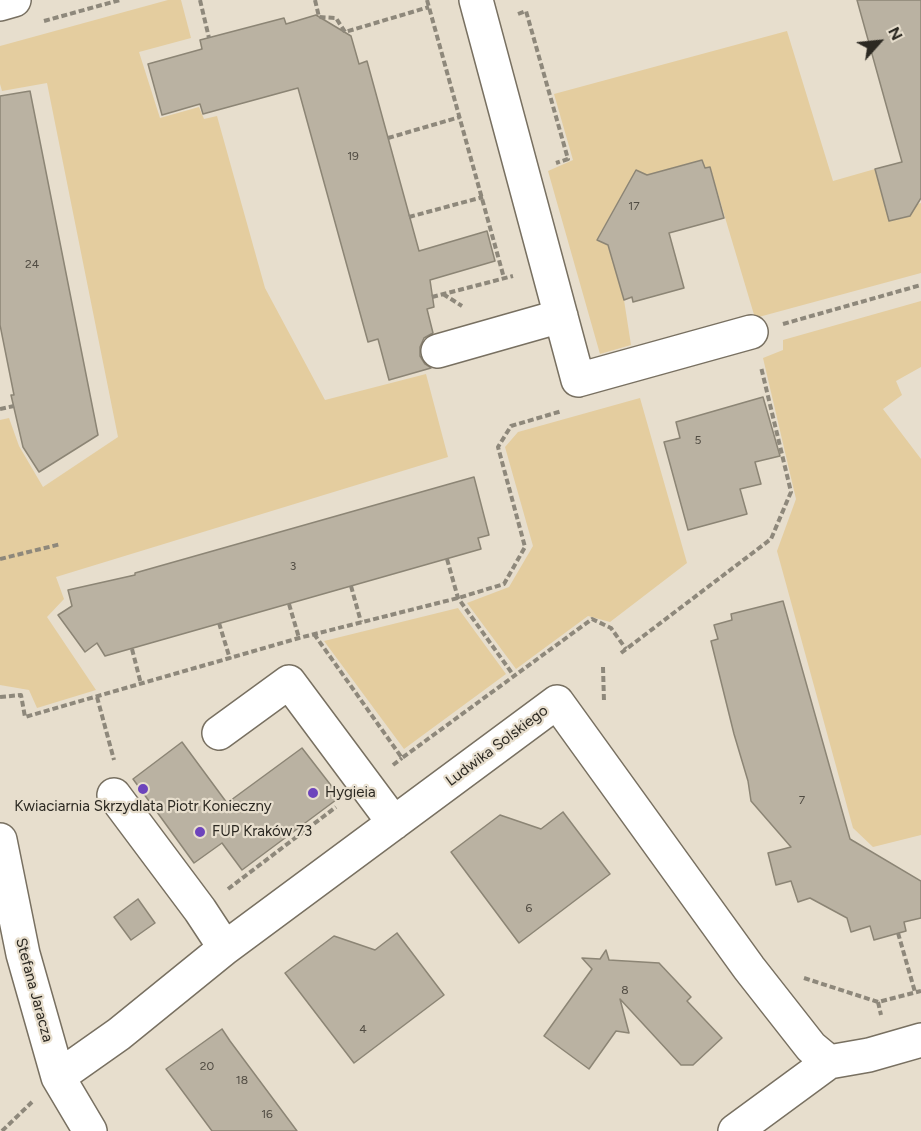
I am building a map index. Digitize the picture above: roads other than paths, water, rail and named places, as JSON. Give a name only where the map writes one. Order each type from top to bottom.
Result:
[{"type":"street","points":[[0,4],[14,0]]},
{"type":"street","points":[[476,0],[578,380],[751,332]]},
{"type":"street","points":[[438,351],[561,315]]},
{"type":"street","points":[[219,733],[289,681],[394,823]]},
{"type":"street","name":"Ludwika Solskiego","points":[[58,1077],[119,1034],[225,948],[557,702],[749,968],[811,1047],[829,1062]]},
{"type":"street","points":[[114,795],[200,910],[225,948]]},
{"type":"street","name":"Stefana Jaracza","points":[[0,840],[23,954],[58,1077],[90,1131]]},
{"type":"street","points":[[735,1131],[829,1062],[869,1056],[921,1040]]},
{"type":"place","name":"Kwiaciarnia Skrzydlata Piotr Konieczny","points":[[143,789]]},
{"type":"place","name":"Hygieia","points":[[313,793]]},
{"type":"place","name":"FUP Kraków 73","points":[[200,832]]}]
